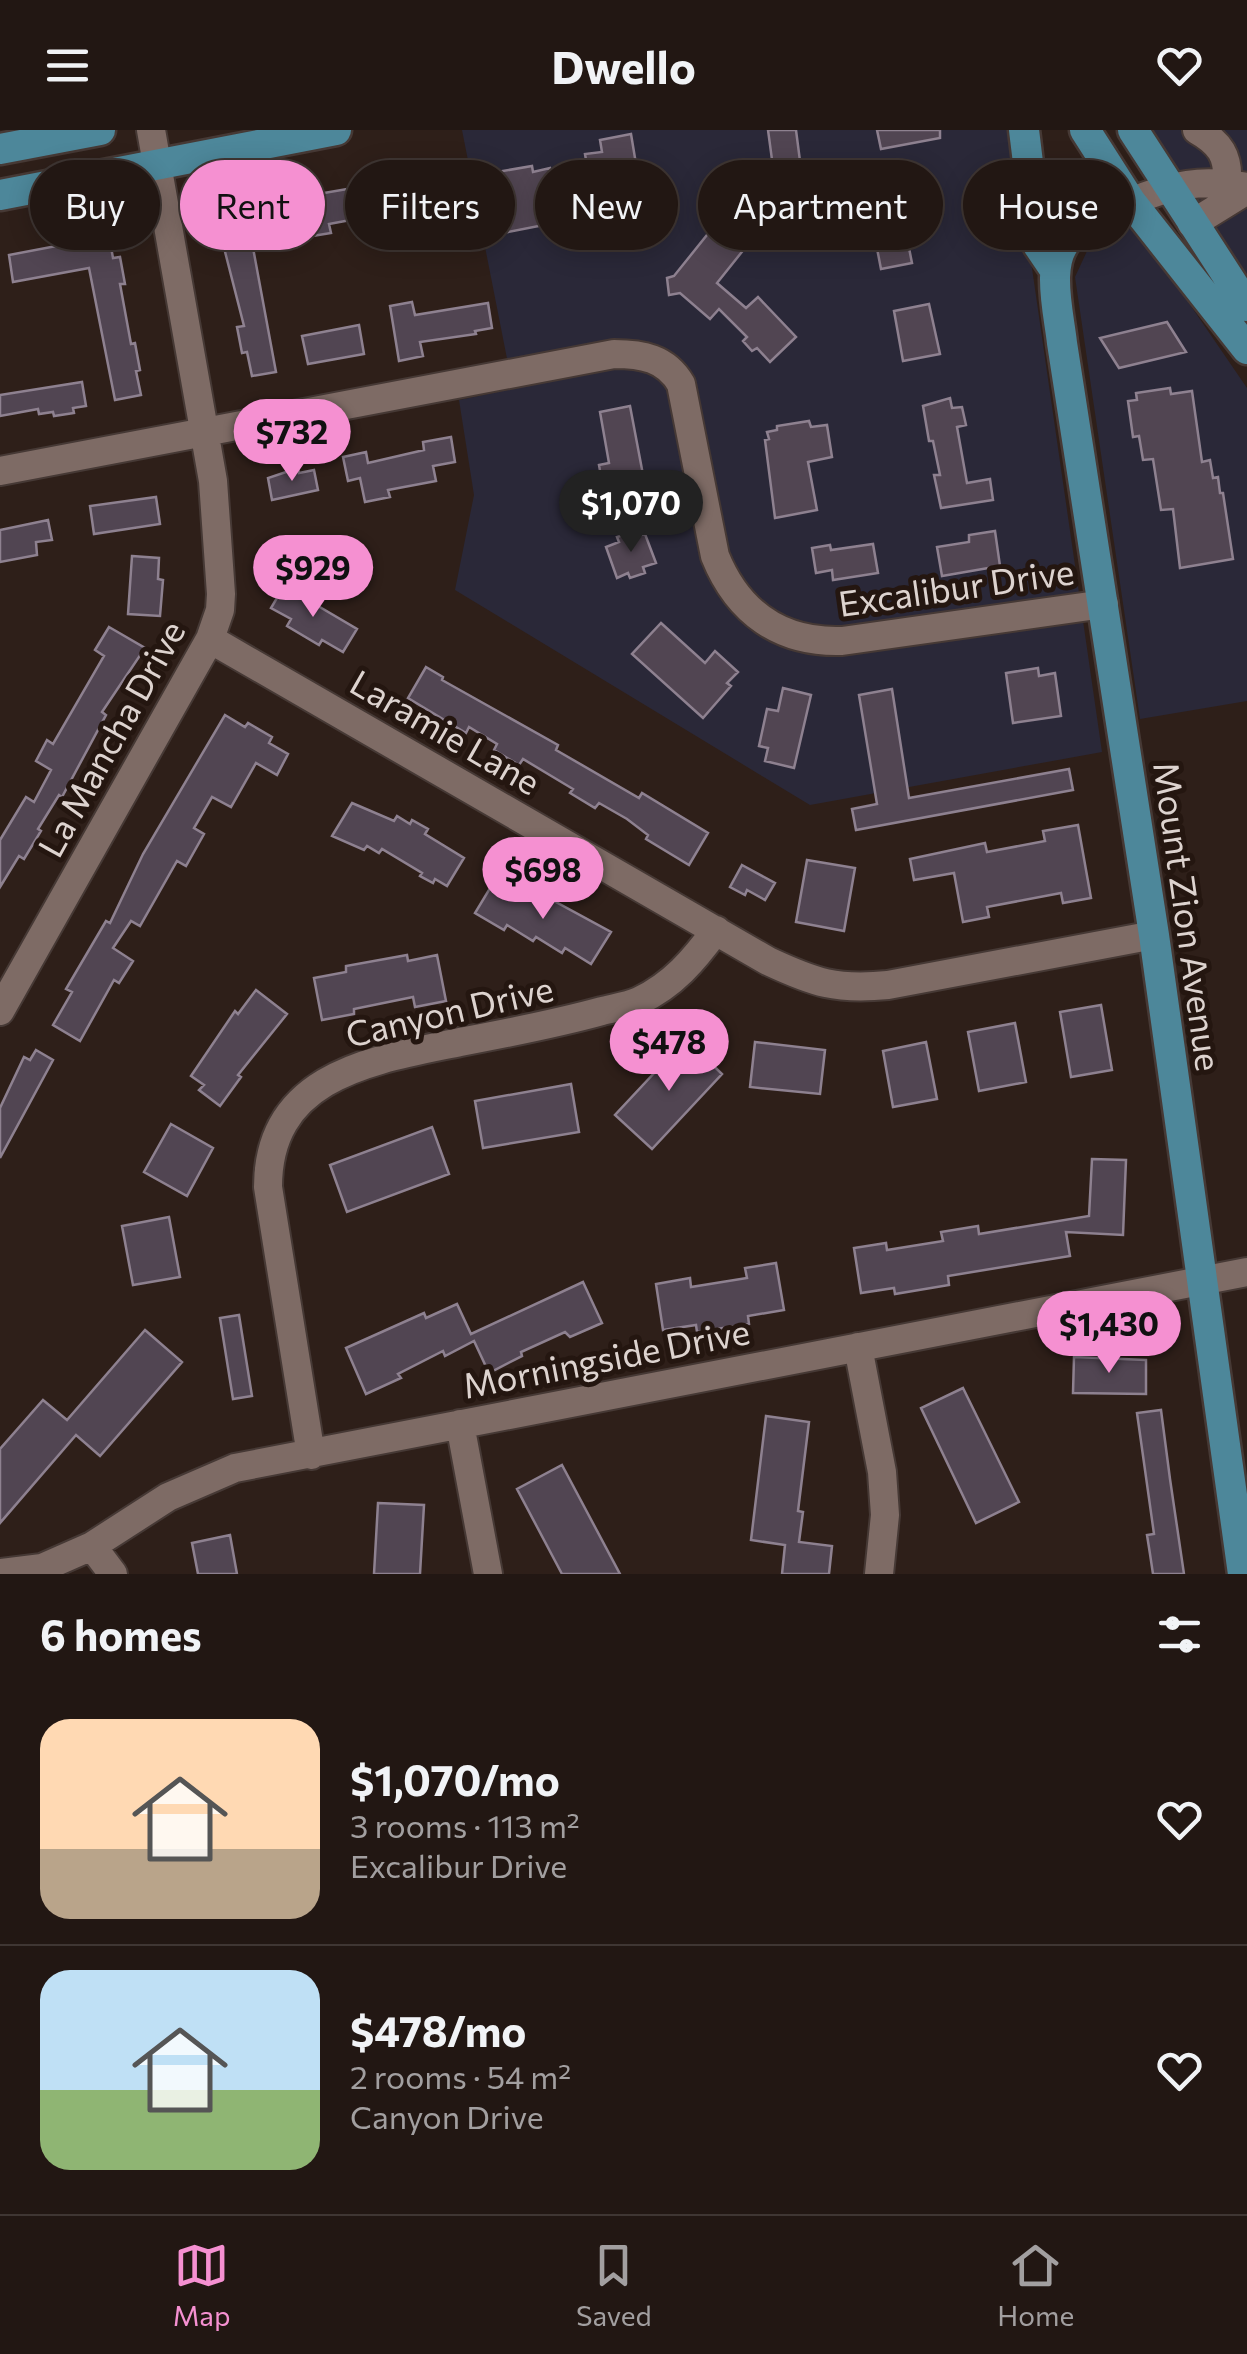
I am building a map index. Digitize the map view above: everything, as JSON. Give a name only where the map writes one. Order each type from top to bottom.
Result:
[{"type":"main road","points":[[0,149],[100,130]]},
{"type":"main road","points":[[160,164],[336,130]]},
{"type":"main road","name":"Mount Zion Avenue","points":[[1024,130],[1038,244],[1055,270],[1062,343],[1154,935],[1243,1574]]},
{"type":"main road","points":[[1085,130],[1104,160]]},
{"type":"main road","points":[[1133,130],[1247,306]]},
{"type":"main road","points":[[0,196],[30,190]]},
{"type":"main road","points":[[1134,206],[1247,349]]},
{"type":"main road","points":[[1055,270],[1060,250]]},
{"type":"street","name":"La Mancha Drive","points":[[151,130],[156,160]]},
{"type":"street","points":[[1197,130],[1214,139],[1240,187]]},
{"type":"street","name":"La Mancha Drive","points":[[0,1011],[210,639],[220,610],[213,481],[160,181]]},
{"type":"street","points":[[1134,201],[1168,186],[1240,187]]},
{"type":"street","points":[[1192,224],[1240,187]]},
{"type":"street","name":"Excalibur Drive","points":[[0,471],[614,354],[646,356],[673,371],[680,384],[707,526],[719,566],[745,605],[778,629],[799,639],[842,641],[1104,604]]},
{"type":"street","name":"Laramie Lane","points":[[210,639],[809,980],[848,988],[888,985],[1154,935]]},
{"type":"street","name":"Canyon Drive","points":[[311,1454],[268,1186],[271,1151],[285,1121],[317,1088],[360,1064],[638,1002],[687,970],[716,930]]},
{"type":"street","name":"Morningside Drive","points":[[0,1574],[42,1568],[92,1546],[168,1497],[235,1468],[1247,1272]]},
{"type":"street","points":[[858,1347],[882,1472],[885,1515],[880,1574]]},
{"type":"street","points":[[460,1424],[488,1574]]},
{"type":"street","points":[[92,1546],[113,1574]]},
{"type":"shaded area","points":[[462,130],[1012,130],[1016,160],[963,160],[963,250],[1029,250],[1102,752],[810,805],[455,590],[474,495],[459,400],[513,389],[486,250],[515,250],[515,160],[468,160]]},
{"type":"shaded area","points":[[1148,130],[1247,130],[1247,289]]},
{"type":"shaded area","points":[[1134,231],[1143,236],[1247,388],[1247,701],[1140,719],[1075,277],[1088,250],[1134,250]]},
{"type":"building","points":[[768,130],[796,130],[800,160],[772,160]]},
{"type":"building","points":[[877,130],[940,130],[940,138],[881,149]]},
{"type":"building","points":[[631,134],[635,160],[586,160],[585,154],[602,152],[600,140]]},
{"type":"building","points":[[532,166],[535,172],[535,227],[515,231],[515,169]]},
{"type":"building","points":[[345,189],[345,221],[329,224],[331,233],[325,234],[325,193]]},
{"type":"building","points":[[698,246],[698,250],[743,250],[717,283],[746,308],[758,297],[796,337],[770,362],[757,348],[752,351],[743,341],[747,337],[719,309],[710,319],[680,293],[669,295],[667,278],[674,276]]},
{"type":"building","points":[[35,250],[112,250],[113,258],[120,257],[125,284],[120,284],[131,344],[135,343],[141,395],[115,400],[89,268],[13,282],[9,255]]},
{"type":"building","points":[[225,250],[253,250],[276,372],[252,376],[237,327],[244,326]]},
{"type":"building","points":[[877,250],[909,250],[912,263],[881,269]]},
{"type":"building","points":[[412,302],[415,315],[488,303],[492,328],[420,342],[423,356],[399,361],[390,306]]},
{"type":"building","points":[[929,304],[940,354],[903,361],[894,311]]},
{"type":"building","points":[[1167,322],[1186,352],[1119,368],[1100,338]]},
{"type":"building","points":[[359,325],[364,354],[308,364],[302,336]]},
{"type":"building","points":[[82,382],[86,406],[73,408],[74,413],[54,416],[53,412],[39,414],[38,409],[0,416],[0,395]]},
{"type":"building","points":[[1170,388],[1171,394],[1192,391],[1202,462],[1210,460],[1213,478],[1218,477],[1233,559],[1180,568],[1173,509],[1161,510],[1153,459],[1143,460],[1139,436],[1133,437],[1128,401],[1137,400],[1136,393]]},
{"type":"building","points":[[950,398],[952,408],[962,407],[966,425],[957,427],[967,483],[990,479],[993,500],[941,508],[934,475],[940,475],[923,406]]},
{"type":"building","points":[[630,406],[644,480],[603,488],[599,465],[609,463],[600,412]]},
{"type":"building","points":[[809,421],[811,427],[827,425],[832,457],[808,462],[817,510],[775,518],[767,432],[777,430],[777,426]]},
{"type":"building","points":[[451,437],[455,462],[433,466],[436,481],[388,490],[390,497],[365,502],[360,478],[348,481],[343,457],[366,452],[368,463],[424,450],[423,442]]},
{"type":"building","points":[[298,468],[299,473],[314,470],[318,490],[272,500],[268,478]]},
{"type":"building","points":[[156,497],[160,524],[94,534],[90,506]]},
{"type":"building","points":[[48,520],[52,540],[36,542],[37,555],[0,562],[0,530]]},
{"type":"building","points":[[995,531],[1000,566],[942,576],[937,547],[969,542],[969,535]]},
{"type":"building","points":[[632,532],[634,537],[645,534],[656,563],[643,567],[645,573],[617,578],[606,547],[619,542],[617,537]]},
{"type":"building","points":[[873,544],[878,573],[833,580],[832,570],[816,573],[812,548],[830,545],[831,550]]},
{"type":"building","points":[[132,556],[159,558],[158,579],[163,580],[160,616],[128,614]]},
{"type":"building","points":[[284,586],[357,629],[343,652],[322,640],[319,645],[287,626],[291,619],[271,608]]},
{"type":"building","points":[[661,623],[705,663],[715,651],[738,672],[703,718],[632,654]]},
{"type":"building","points":[[109,627],[145,648],[102,712],[106,715],[62,797],[59,795],[38,829],[41,831],[24,859],[19,856],[0,887],[0,840],[26,797],[34,802],[51,770],[36,761],[47,740],[53,744],[104,656],[95,650]]},
{"type":"building","points":[[426,667],[442,680],[558,745],[556,750],[639,798],[642,793],[708,833],[689,865],[646,839],[648,835],[627,819],[599,803],[595,808],[570,793],[573,789],[523,759],[519,765],[494,750],[497,744],[469,727],[466,733],[408,698]]},
{"type":"building","points":[[1038,668],[1039,676],[1055,673],[1061,716],[1013,723],[1006,673]]},
{"type":"building","points":[[783,688],[811,695],[794,768],[765,761],[768,748],[759,746],[767,709],[778,711]]},
{"type":"building","points":[[892,689],[909,798],[1069,769],[1073,790],[856,830],[852,809],[877,804],[859,695]]},
{"type":"building","points":[[225,715],[272,737],[269,743],[288,754],[277,775],[256,763],[231,807],[212,797],[194,828],[204,834],[186,866],[177,861],[140,926],[131,921],[113,948],[133,961],[119,983],[114,980],[80,1041],[53,1025],[72,992],[66,989],[106,921],[110,923],[143,854]]},
{"type":"building","points":[[352,803],[394,821],[397,816],[410,824],[412,820],[428,829],[425,834],[464,858],[447,886],[420,876],[422,873],[382,849],[379,853],[367,846],[364,850],[332,836]]},
{"type":"building","points":[[1078,825],[1091,898],[1063,903],[1061,893],[987,907],[989,917],[963,922],[954,873],[914,880],[910,859],[985,843],[987,852],[1045,841],[1043,831]]},
{"type":"building","points":[[807,860],[855,868],[844,931],[796,922]]},
{"type":"building","points":[[742,865],[775,883],[765,900],[747,890],[745,895],[730,887]]},
{"type":"building","points":[[495,880],[521,896],[524,890],[549,905],[552,900],[611,932],[591,964],[565,948],[562,953],[536,937],[533,941],[507,925],[504,930],[475,913]]},
{"type":"building","points":[[407,955],[408,961],[437,955],[446,1001],[415,1007],[413,997],[322,1020],[314,978],[346,972],[346,966]]},
{"type":"building","points":[[256,990],[287,1014],[238,1075],[241,1077],[220,1106],[199,1090],[204,1085],[191,1076],[235,1011],[238,1014]]},
{"type":"building","points":[[1101,1005],[1112,1070],[1071,1077],[1060,1012]]},
{"type":"building","points":[[1015,1023],[1026,1082],[979,1091],[968,1032]]},
{"type":"building","points":[[686,1039],[722,1074],[652,1149],[615,1115]]},
{"type":"building","points":[[755,1042],[825,1050],[820,1094],[750,1087]]},
{"type":"building","points":[[926,1042],[937,1099],[893,1107],[883,1051]]},
{"type":"building","points":[[36,1050],[53,1060],[0,1158],[0,1108],[24,1057],[30,1060]]},
{"type":"building","points":[[571,1084],[579,1132],[483,1148],[475,1101]]},
{"type":"building","points":[[171,1124],[213,1148],[187,1196],[144,1172]]},
{"type":"building","points":[[432,1127],[449,1174],[347,1212],[330,1165]]},
{"type":"building","points":[[1092,1159],[1126,1160],[1123,1235],[1066,1232],[1070,1256],[948,1276],[949,1285],[895,1294],[894,1288],[861,1293],[854,1248],[886,1243],[887,1250],[943,1241],[941,1232],[978,1226],[979,1234],[1089,1216]]},
{"type":"building","points":[[169,1217],[180,1277],[133,1285],[122,1226]]},
{"type":"building","points":[[776,1263],[784,1310],[748,1316],[749,1324],[697,1332],[696,1325],[663,1330],[656,1284],[690,1278],[691,1287],[747,1278],[745,1268]]},
{"type":"building","points":[[583,1282],[602,1323],[570,1337],[565,1332],[521,1352],[522,1356],[489,1373],[474,1341],[445,1356],[443,1351],[398,1374],[401,1378],[366,1394],[346,1348],[424,1313],[426,1318],[457,1304],[471,1334]]},
{"type":"building","points":[[239,1315],[252,1396],[233,1399],[220,1318]]},
{"type":"building","points":[[145,1330],[182,1362],[100,1456],[76,1435],[0,1523],[0,1449],[43,1400],[67,1420]]},
{"type":"building","points":[[1074,1357],[1146,1360],[1146,1394],[1073,1393]]},
{"type":"building","points":[[963,1388],[1019,1502],[976,1523],[921,1408]]},
{"type":"building","points":[[1161,1410],[1184,1574],[1153,1574],[1147,1535],[1154,1534],[1137,1413]]},
{"type":"building","points":[[766,1416],[809,1422],[798,1511],[803,1512],[799,1542],[832,1546],[829,1574],[782,1574],[785,1545],[751,1540]]},
{"type":"building","points":[[562,1465],[620,1574],[562,1574],[517,1489]]},
{"type":"building","points":[[378,1503],[424,1505],[420,1574],[374,1574]]},
{"type":"building","points":[[230,1535],[237,1574],[198,1574],[192,1543]]}]
